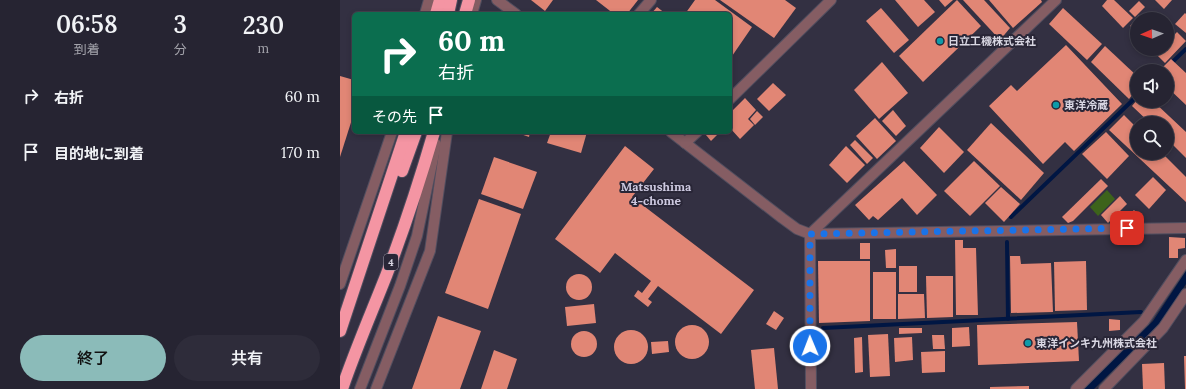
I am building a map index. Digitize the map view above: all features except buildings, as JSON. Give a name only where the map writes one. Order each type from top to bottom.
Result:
[{"type":"highway","points":[[437,12],[440,0]]},
{"type":"highway","points":[[448,12],[451,0]]},
{"type":"highway","points":[[466,12],[469,0]]},
{"type":"highway","name":"4","points":[[340,331],[361,272],[405,134]]},
{"type":"highway","points":[[361,272],[415,134]]},
{"type":"highway","name":"4","points":[[342,389],[386,275],[417,188],[433,134]]},
{"type":"street","points":[[426,12],[429,0]]},
{"type":"street","points":[[473,12],[476,0]]},
{"type":"street","points":[[641,12],[652,0]]},
{"type":"street","points":[[732,97],[831,0]]},
{"type":"street","points":[[811,389],[810,234],[1056,0]]},
{"type":"street","points":[[500,1],[514,12]]},
{"type":"street","points":[[340,284],[391,134]]},
{"type":"street","points":[[360,389],[400,286],[417,236],[439,134]]},
{"type":"street","points":[[376,389],[430,251],[447,134]]},
{"type":"street","points":[[674,134],[797,229],[810,234],[1186,228]]},
{"type":"street","points":[[685,143],[695,134]]},
{"type":"street","points":[[1076,389],[1144,321],[1186,260]]},
{"type":"street","points":[[1104,389],[1163,328],[1186,294]]},
{"type":"green space","points":[[1107,190],[1115,199],[1098,216],[1090,207]]},
{"type":"water","points":[[1186,271],[1186,284],[1159,325],[1094,389],[1084,389],[1153,321]]},
{"type":"waterway","points":[[1170,64],[1186,49]]},
{"type":"waterway","points":[[1011,217],[1130,103]]},
{"type":"waterway","points":[[1007,242],[1008,319]]},
{"type":"waterway","points":[[823,328],[1141,312]]},
{"type":"place","name":"日立工機株式会社","points":[[940,41]]},
{"type":"place","name":"東洋冷蔵","points":[[1056,105]]},
{"type":"place","name":"東洋インキ九州株式会社","points":[[1028,343]]},
{"type":"district","name":"Matsushima 4-chome","points":[[656,194]]},
{"type":"route","points":[[810,346],[810,234],[1127,228]]}]
